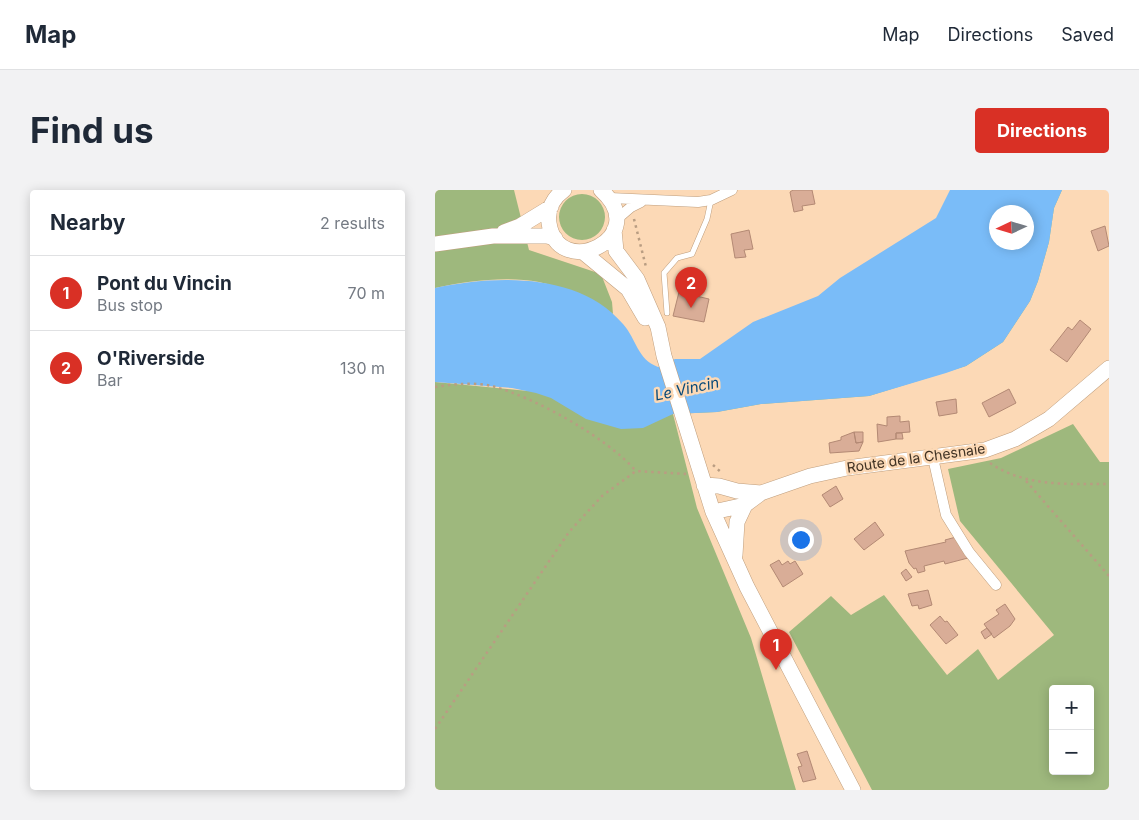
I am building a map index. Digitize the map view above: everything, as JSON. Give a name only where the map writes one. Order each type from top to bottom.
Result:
[{"type":"main road","points":[[493,236],[520,226],[551,207],[563,190]]},
{"type":"main road","points":[[604,192],[616,224],[616,251],[623,263],[637,279],[658,327],[664,356],[685,427],[713,512],[735,562],[853,790]]},
{"type":"main road","points":[[551,207],[549,223],[555,238],[567,249],[583,252],[602,246],[616,224]]},
{"type":"main road","points":[[435,244],[493,236],[547,236],[555,238]]},
{"type":"main road","points":[[583,252],[628,290],[640,308],[664,356]]},
{"type":"main road","name":"Route de la Chesnaie","points":[[713,512],[745,506],[761,493],[810,476],[847,468],[985,450],[1015,439],[1049,419],[1109,368]]},
{"type":"main road","name":"Route de la Chesnaie","points":[[703,479],[737,491],[761,493]]},
{"type":"main road","points":[[735,562],[737,522],[745,506]]},
{"type":"street","points":[[604,192],[647,200],[711,200],[731,190]]},
{"type":"street","points":[[616,224],[631,207],[647,200]]},
{"type":"street","points":[[933,458],[946,515],[969,552],[996,585]]},
{"type":"lane","points":[[667,313],[664,273],[677,258],[692,254],[707,219],[711,200]]},
{"type":"path","points":[[633,215],[638,238]]},
{"type":"path","points":[[435,387],[457,384],[491,386],[532,402],[592,435],[625,459],[636,471]]},
{"type":"path","points":[[974,452],[999,469],[1025,480],[1065,484],[1109,484]]},
{"type":"path","points":[[435,729],[569,532],[602,496],[636,471],[703,479]]},
{"type":"path","points":[[1025,480],[1109,576]]},
{"type":"green space","points":[[435,190],[514,190],[529,250],[601,274],[612,302],[613,314],[557,287],[526,280],[487,280],[435,288]]},
{"type":"green space","points":[[1062,190],[1054,208],[1049,242],[1030,301],[1003,342],[966,366],[869,396],[761,404],[717,412],[673,414],[697,508],[751,638],[796,790],[435,790],[435,382],[528,391],[640,375],[695,372],[960,210]]},
{"type":"green space","points":[[582,194],[595,198],[601,204],[605,217],[601,230],[595,236],[582,240],[569,236],[563,230],[559,217],[563,204],[569,198]]},
{"type":"green space","points":[[1073,424],[1100,462],[1109,462],[1109,790],[872,790],[789,632],[831,596],[851,615],[884,595],[947,675],[978,649],[998,680],[1054,635],[960,521],[948,469],[1001,458]]},
{"type":"water","name":"Le Vincin","points":[[950,190],[1062,190],[1054,208],[1049,242],[1030,301],[1003,342],[966,366],[946,373],[869,396],[761,404],[717,412],[673,414],[643,428],[621,429],[586,419],[551,398],[536,393],[512,388],[435,382],[435,288],[484,281],[509,280],[560,286],[583,295],[605,307],[628,330],[641,354],[651,364],[658,367],[675,359],[700,359],[753,322],[818,296],[840,278],[936,218]]},
{"type":"building","points":[[793,190],[812,190],[815,204],[802,206],[803,210],[794,212],[790,192]]},
{"type":"building","points":[[1105,226],[1109,246],[1098,251],[1091,231]]},
{"type":"building","points":[[749,230],[753,249],[744,250],[746,257],[735,258],[731,234]]},
{"type":"building","points":[[679,292],[709,299],[704,322],[673,316]]},
{"type":"building","points":[[1080,320],[1091,329],[1067,362],[1050,350],[1068,327],[1072,330]]},
{"type":"building","points":[[1009,389],[1016,403],[989,417],[982,403]]},
{"type":"building","points":[[956,399],[957,413],[939,416],[936,402]]},
{"type":"building","points":[[900,416],[900,422],[909,421],[910,432],[896,433],[896,439],[878,442],[877,424],[887,426],[887,417]]},
{"type":"building","points":[[854,432],[856,443],[863,442],[859,451],[830,453],[829,443],[841,440],[841,437]]},
{"type":"building","points":[[854,432],[863,432],[863,442],[856,443]]},
{"type":"building","points":[[896,433],[902,433],[903,439],[896,439]]},
{"type":"building","points":[[836,486],[843,499],[830,507],[822,495]]},
{"type":"building","points":[[875,522],[884,535],[864,550],[854,539]]},
{"type":"building","points":[[956,537],[968,558],[945,564],[944,561],[924,566],[925,571],[918,573],[916,568],[914,569],[909,563],[905,551],[946,542],[945,540]]},
{"type":"building","points":[[779,560],[782,565],[788,561],[790,564],[795,561],[803,574],[783,587],[770,565]]},
{"type":"building","points":[[906,569],[912,577],[906,581],[901,573]]},
{"type":"building","points":[[928,590],[932,605],[919,609],[918,605],[912,606],[908,594]]},
{"type":"building","points":[[1005,604],[1015,619],[1010,626],[994,638],[984,624],[999,614],[996,610]]},
{"type":"building","points":[[940,616],[945,622],[947,621],[958,635],[946,644],[930,625]]},
{"type":"building","points":[[987,628],[992,634],[985,639],[981,632]]},
{"type":"building","points":[[807,751],[816,779],[803,782],[798,767],[802,766],[797,754]]},
{"type":"place","name":"O'Riverside","points":[[691,308]]},
{"type":"place","name":"Pont du Vincin","points":[[776,670]]}]
